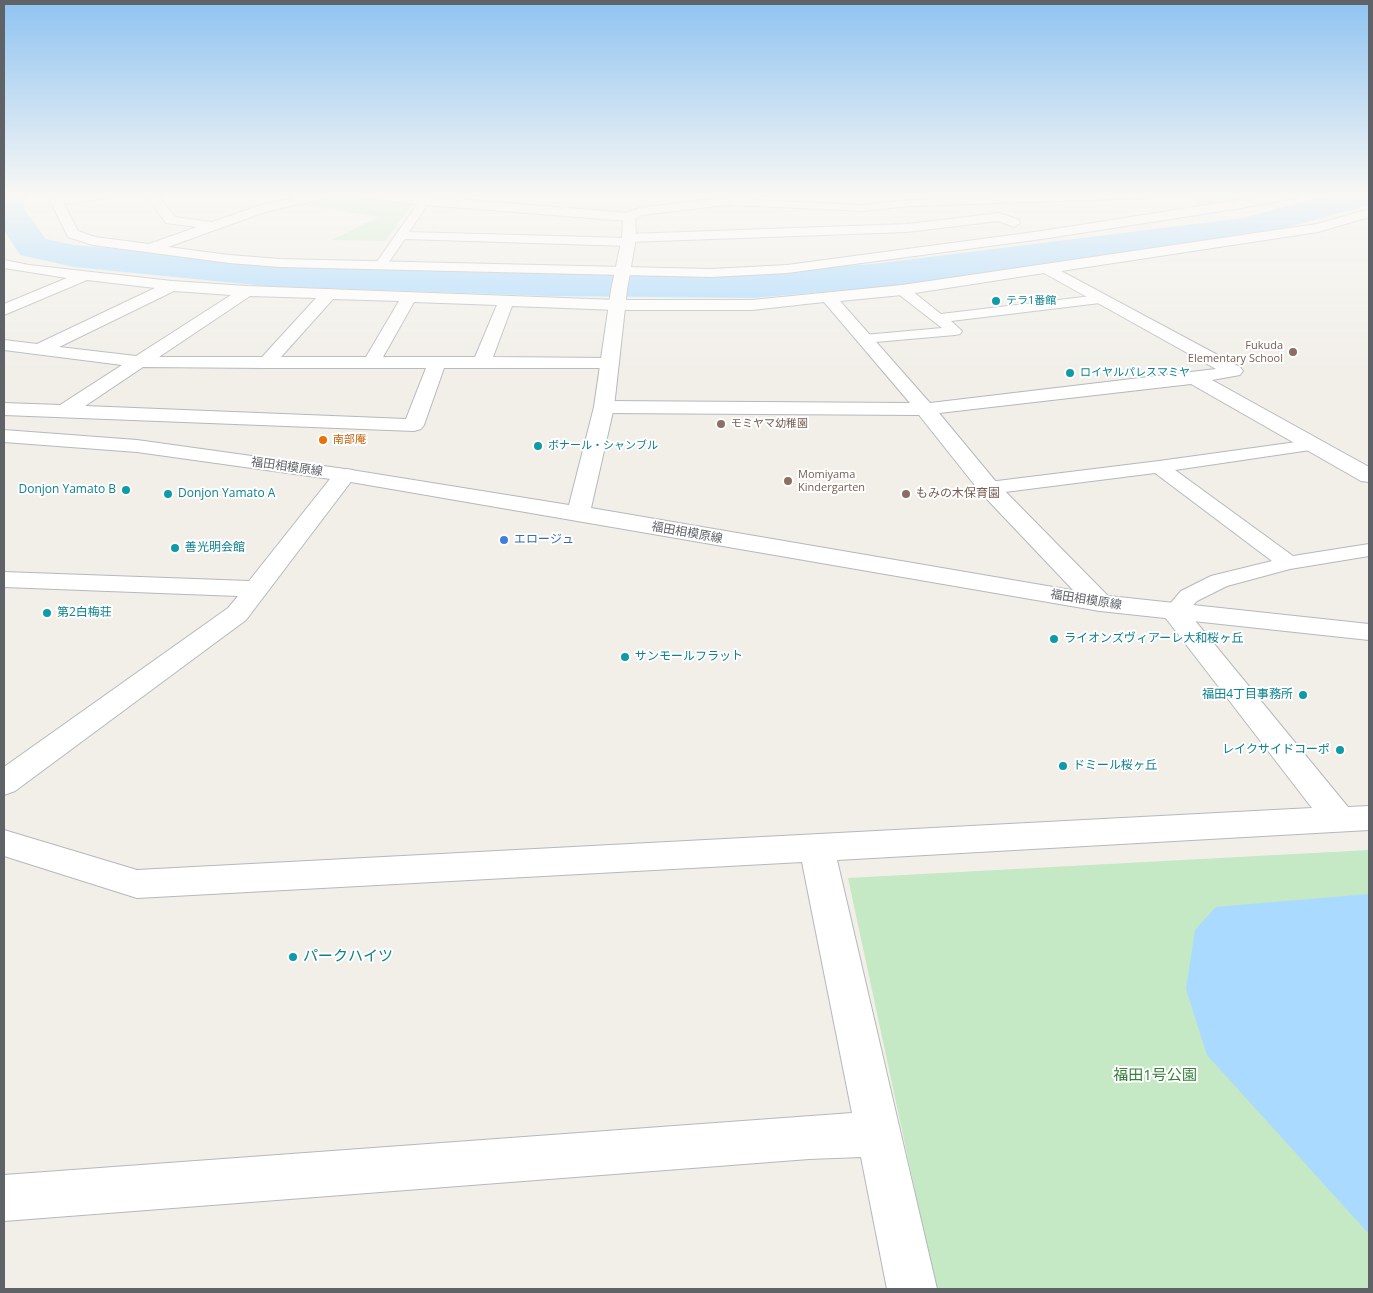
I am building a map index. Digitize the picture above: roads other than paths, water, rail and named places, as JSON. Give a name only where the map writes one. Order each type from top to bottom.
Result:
[{"type":"street","points":[[4,310],[135,254]]},
{"type":"street","points":[[181,254],[280,263],[622,274],[711,273],[787,269],[894,254]]},
{"type":"street","points":[[578,513],[604,406],[626,254]]},
{"type":"street","points":[[4,264],[172,286],[247,292],[506,302],[618,300],[752,304],[902,290],[1138,254]]},
{"type":"street","points":[[604,406],[925,409],[1194,378],[1234,371],[1045,268]]},
{"type":"street","points":[[40,349],[172,286]]},
{"type":"street","points":[[65,411],[247,292]]},
{"type":"street","points":[[266,363],[328,295]]},
{"type":"street","points":[[371,363],[409,298]]},
{"type":"street","points":[[829,298],[925,409],[989,488],[1100,603]]},
{"type":"street","points":[[482,363],[506,302]]},
{"type":"street","points":[[4,345],[140,362],[610,363]]},
{"type":"street","points":[[4,409],[414,424],[437,363]]},
{"type":"street","points":[[1194,378],[1369,476]]},
{"type":"street","name":"福田相模原線","points":[[4,436],[137,446],[346,475],[1100,603],[1369,632]]},
{"type":"street","points":[[4,783],[237,614],[346,475]]},
{"type":"street","points":[[4,579],[258,589]]},
{"type":"street","points":[[1174,612],[1354,819]]},
{"type":"street","points":[[4,843],[137,884],[1354,819]]},
{"type":"street","points":[[817,848],[912,1289]]},
{"type":"street","points":[[4,1198],[809,1137],[879,1134]]},
{"type":"lane","points":[[380,266],[388,254]]},
{"type":"lane","points":[[864,339],[955,331],[902,290]]},
{"type":"lane","points":[[939,318],[1100,299]]},
{"type":"lane","points":[[989,488],[1160,467],[1311,445]]},
{"type":"lane","points":[[1160,467],[1289,563]]},
{"type":"lane","points":[[1174,612],[1189,596],[1219,581],[1289,563],[1369,550]]},
{"type":"water","points":[[1369,894],[1369,1234],[1207,1055],[1186,989],[1195,930],[1216,907]]},
{"type":"waterway","points":[[66,254],[265,274],[549,284],[753,286],[881,275],[1041,254]]},
{"type":"place","name":"テラ1番館","points":[[996,301]]},
{"type":"place","name":"Fukuda Elementary School","points":[[1293,352]]},
{"type":"place","name":"ロイヤルパレスマミヤ","points":[[1070,373]]},
{"type":"place","name":"モミヤマ幼稚園","points":[[721,424]]},
{"type":"place","name":"南部庵","points":[[323,440]]},
{"type":"place","name":"ボナール・シャンブル","points":[[538,446]]},
{"type":"place","name":"Momiyama Kindergarten","points":[[788,481]]},
{"type":"place","name":"Donjon Yamato B","points":[[126,490]]},
{"type":"place","name":"Donjon Yamato A","points":[[168,494]]},
{"type":"place","name":"もみの木保育園","points":[[906,494]]},
{"type":"place","name":"エロージュ","points":[[504,540]]},
{"type":"place","name":"善光明会館","points":[[175,548]]},
{"type":"place","name":"第2白梅荘","points":[[47,613]]},
{"type":"place","name":"ライオンズヴィアーレ大和桜ヶ丘","points":[[1054,639]]},
{"type":"place","name":"サンモールフラット","points":[[625,657]]},
{"type":"place","name":"福田4丁目事務所","points":[[1303,695]]},
{"type":"place","name":"レイクサイドコーポ","points":[[1340,750]]},
{"type":"place","name":"ドミール桜ヶ丘","points":[[1063,766]]},
{"type":"place","name":"パークハイツ","points":[[293,957]]},
{"type":"park label","name":"福田1号公園","points":[[1155,1076]]}]
